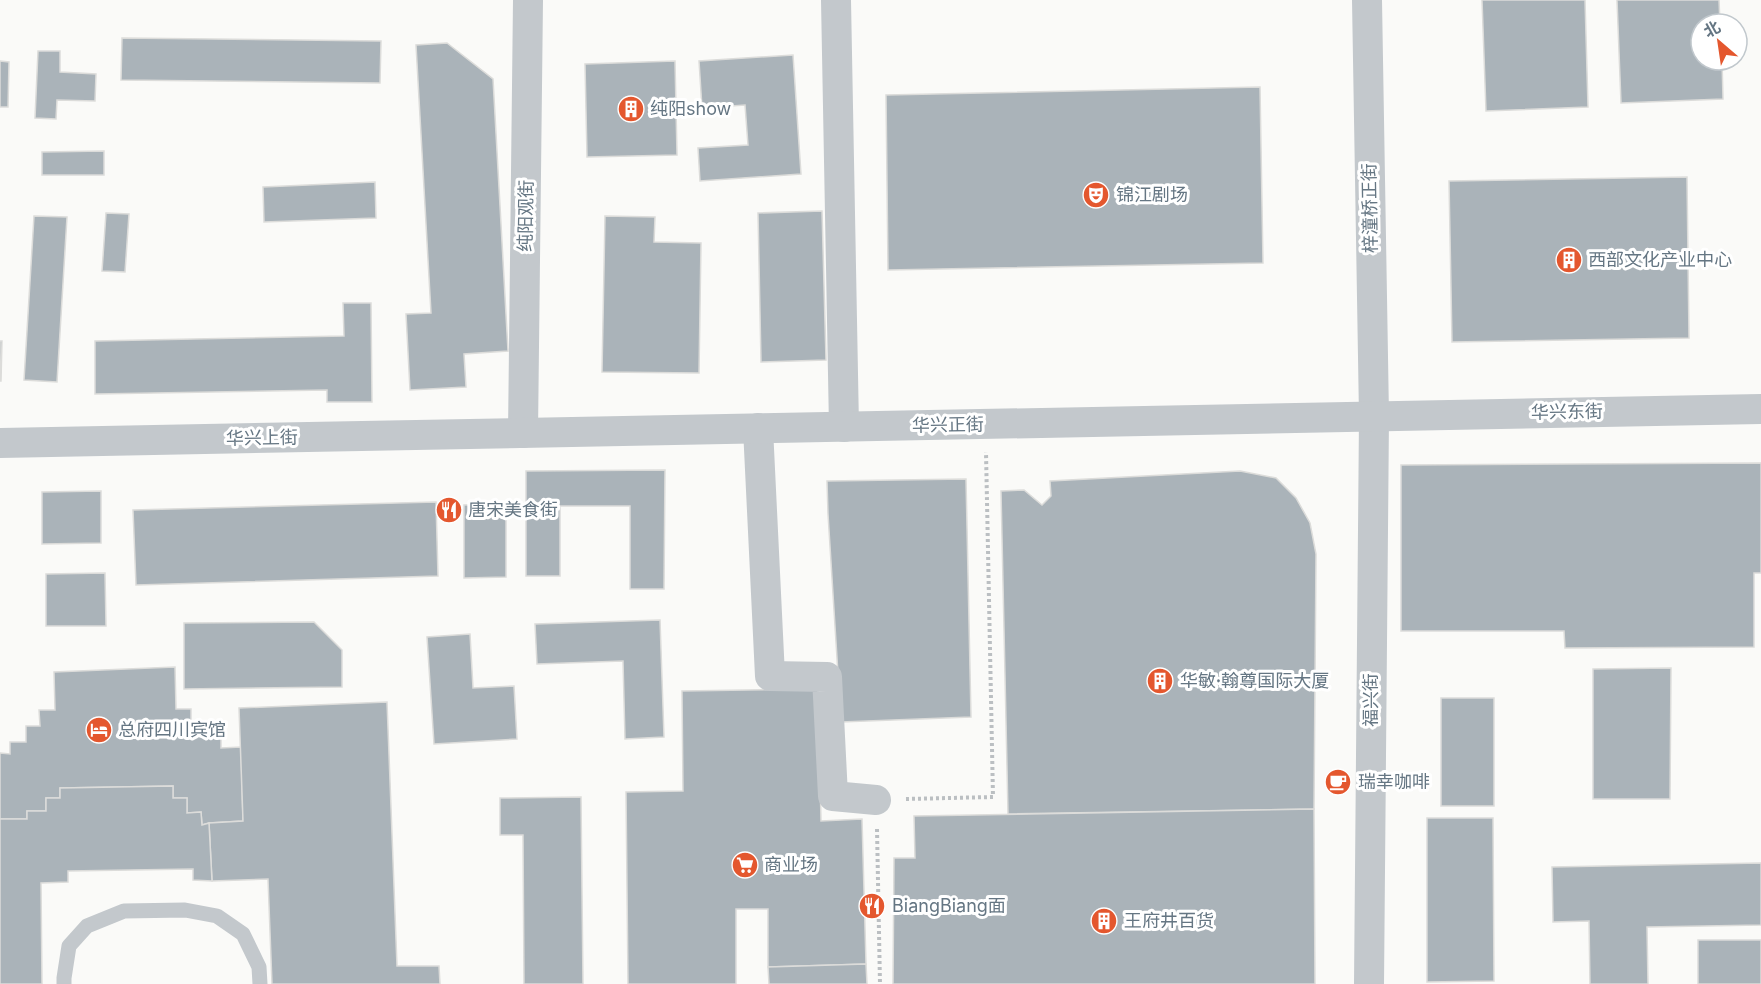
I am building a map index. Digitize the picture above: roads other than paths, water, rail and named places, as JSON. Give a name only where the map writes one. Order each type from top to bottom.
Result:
[{"type":"street","name":"纯阳观街","points":[[523,433],[528,0]]},
{"type":"street","points":[[836,0],[844,427]]},
{"type":"street","name":"梓潼桥正街","points":[[1367,0],[1374,416]]},
{"type":"street","name":"华兴东街","points":[[1374,416],[1761,409]]},
{"type":"street","name":"华兴正街","points":[[523,433],[1374,416]]},
{"type":"street","name":"福兴街","points":[[1369,984],[1374,416]]},
{"type":"street","points":[[759,428],[770,676],[827,676],[833,796],[876,800]]},
{"type":"street","name":"华兴上街","points":[[0,443],[523,433]]},
{"type":"lane","points":[[64,984],[69,946],[87,926],[124,911],[185,910],[217,916],[243,934],[259,967],[260,984]]},
{"type":"place","name":"纯阳show","points":[[631,109]]},
{"type":"place","name":"锦江剧场","points":[[1096,195]]},
{"type":"place","name":"西部文化产业中心","points":[[1569,260]]},
{"type":"place","name":"唐宋美食街","points":[[449,510]]},
{"type":"place","name":"华敏·翰尊国际大厦","points":[[1160,681]]},
{"type":"place","name":"总府四川宾馆","points":[[99,730]]},
{"type":"place","name":"瑞幸咖啡","points":[[1338,782]]},
{"type":"place","name":"商业场","points":[[745,865]]},
{"type":"place","name":"BiangBiang面","points":[[872,906]]},
{"type":"place","name":"王府井百货","points":[[1104,921]]}]
